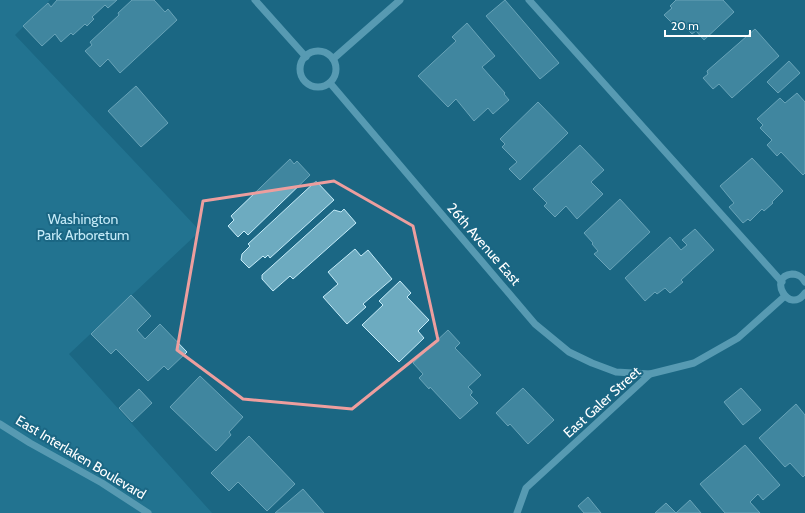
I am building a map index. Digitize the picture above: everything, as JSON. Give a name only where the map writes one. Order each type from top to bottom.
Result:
[{"type":"street","points":[[255,0],[306,57]]},
{"type":"street","points":[[333,59],[400,0]]},
{"type":"street","points":[[529,0],[782,282]]},
{"type":"street","points":[[324,52],[333,59],[336,70],[335,76],[330,83],[322,87],[316,87],[305,81],[302,76],[301,64],[306,57],[313,53],[324,52]]},
{"type":"street","name":"26th Avenue East","points":[[330,83],[535,324],[569,352],[592,363],[616,372],[650,374]]},
{"type":"street","points":[[804,296],[799,299],[791,300],[781,291],[783,279],[790,274],[798,275],[805,280]]},
{"type":"street","name":"East Galer Street","points":[[517,513],[517,509],[526,488],[650,374],[694,363],[738,338],[785,296]]},
{"type":"street","name":"East Interlaken Boulevard","points":[[0,424],[30,443],[102,483],[148,513]]},
{"type":"highlighted area","points":[[334,181],[413,226],[438,340],[352,409],[243,399],[177,350],[203,201]]},
{"type":"green space","name":"Washington Park Arboretum","points":[[0,0],[50,0],[15,35],[200,231],[69,354],[212,513],[0,513]]},
{"type":"building","points":[[57,0],[117,0],[108,8],[105,5],[92,17],[94,19],[87,26],[85,24],[73,35],[71,33],[61,42],[55,34],[42,46],[23,26],[48,3],[51,7]]},
{"type":"building","points":[[132,0],[154,0],[165,12],[168,9],[177,20],[120,73],[108,59],[100,67],[85,51],[92,45],[90,42],[119,15],[118,13]]},
{"type":"building","points":[[505,0],[559,63],[540,79],[486,16]]},
{"type":"building","points":[[676,0],[723,0],[734,12],[704,40],[696,31],[692,34],[679,21],[674,25],[664,15],[672,8],[670,6]]},
{"type":"building","points":[[467,23],[495,56],[482,67],[505,93],[504,94],[509,100],[493,114],[488,108],[474,121],[456,99],[448,107],[418,76],[456,41],[452,37]]},
{"type":"building","points":[[755,29],[779,56],[732,98],[719,84],[713,89],[703,78],[708,74],[707,71]]},
{"type":"building","points":[[789,61],[800,73],[778,93],[767,82]]},
{"type":"building","points":[[136,86],[168,123],[141,147],[108,111]]},
{"type":"building","points":[[797,93],[805,102],[805,173],[803,175],[781,152],[777,156],[767,145],[772,140],[760,128],[763,125],[757,119],[780,98],[785,103]]},
{"type":"building","points":[[538,102],[568,133],[520,180],[509,169],[517,162],[502,147],[505,144],[500,139]]},
{"type":"building","points":[[580,145],[604,170],[591,182],[603,194],[577,219],[566,206],[555,217],[544,206],[547,203],[533,189]]},
{"type":"building","points":[[752,158],[783,191],[764,211],[762,209],[750,221],[748,219],[743,223],[729,207],[734,203],[720,186]]},
{"type":"building","points":[[290,159],[294,164],[297,161],[310,175],[248,235],[244,231],[238,237],[228,226],[234,220],[231,216]]},
{"type":"building","points":[[316,181],[334,200],[270,258],[268,255],[265,258],[263,256],[249,268],[241,260],[242,254],[250,246],[248,244]]},
{"type":"building","points":[[620,199],[650,232],[610,270],[594,254],[598,251],[584,233]]},
{"type":"building","points":[[344,209],[356,223],[293,279],[290,276],[273,291],[262,279],[262,275],[334,210],[341,212]]},
{"type":"building","points":[[695,229],[714,250],[681,280],[683,282],[670,293],[665,288],[657,294],[655,292],[645,301],[625,278],[670,237],[681,250],[687,245],[682,240]]},
{"type":"building","points":[[355,249],[361,256],[368,250],[392,279],[363,304],[366,307],[347,324],[323,297],[338,284],[328,272]]},
{"type":"building","points":[[400,281],[411,293],[407,297],[429,320],[418,331],[424,338],[399,362],[362,325],[383,305],[379,301]]},
{"type":"building","points":[[131,295],[151,316],[137,330],[145,339],[160,324],[187,352],[168,370],[164,366],[148,381],[116,349],[111,354],[91,334]]},
{"type":"building","points":[[448,330],[460,343],[455,348],[481,375],[468,387],[472,391],[470,395],[478,403],[460,419],[430,387],[429,389],[419,378],[423,374],[413,363]]},
{"type":"building","points":[[200,376],[243,417],[229,432],[231,435],[216,451],[170,407]]},
{"type":"building","points":[[523,388],[554,420],[528,444],[510,424],[508,426],[496,413]]},
{"type":"building","points":[[741,388],[761,410],[743,425],[724,402]]},
{"type":"building","points":[[139,389],[152,403],[132,422],[119,408]]},
{"type":"building","points":[[796,404],[805,415],[805,475],[803,477],[790,463],[785,467],[759,438]]},
{"type":"building","points":[[249,436],[295,484],[267,511],[238,482],[229,491],[211,473]]},
{"type":"building","points":[[745,445],[780,485],[763,500],[758,494],[750,502],[760,513],[725,513],[700,484]]},
{"type":"building","points":[[303,489],[324,513],[275,513]]},
{"type":"building","points":[[588,497],[601,513],[584,513],[578,506]]},
{"type":"building","points":[[690,500],[701,513],[676,513]]},
{"type":"building","points":[[666,503],[676,513],[655,513]]}]
